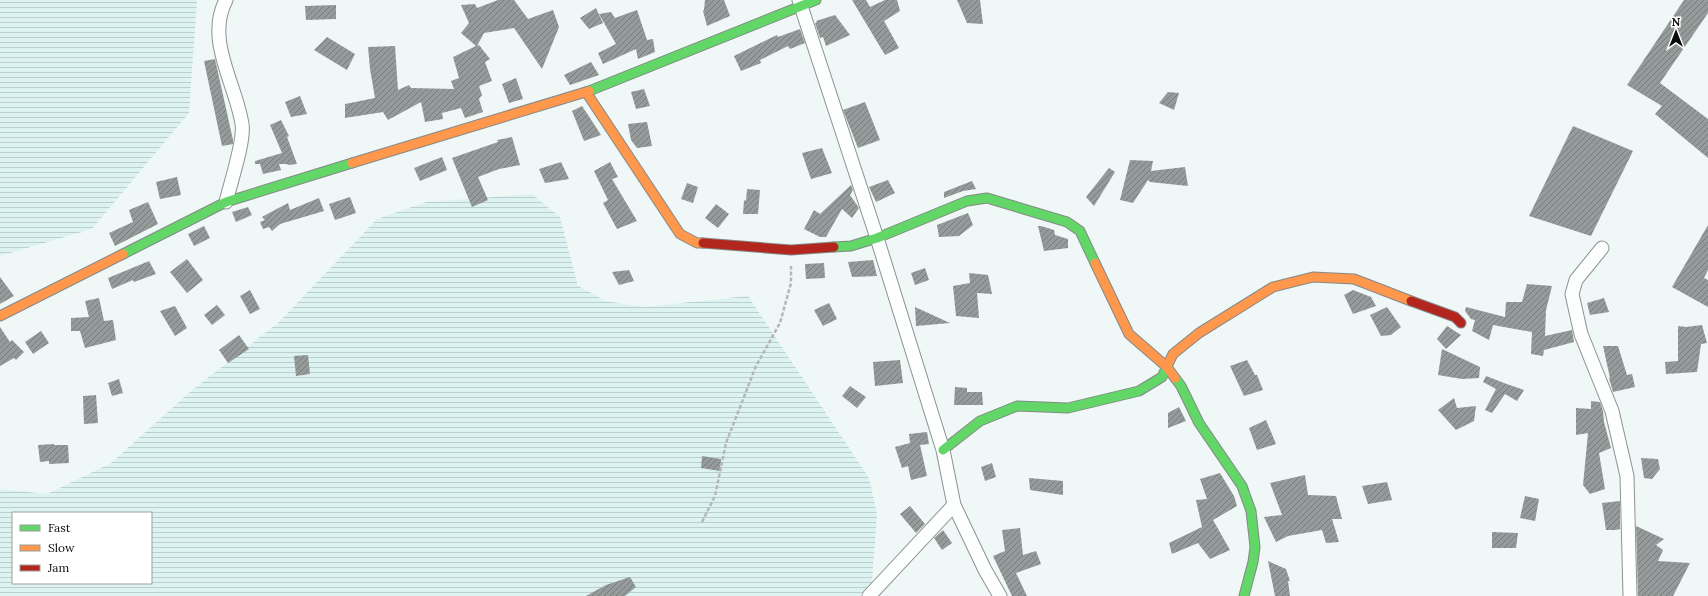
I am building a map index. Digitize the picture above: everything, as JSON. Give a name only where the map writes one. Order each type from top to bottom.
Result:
[{"type":"street","points":[[226,0],[221,10],[219,40],[243,125],[240,148],[226,202]]},
{"type":"street","points":[[0,316],[226,202],[586,92],[800,3],[816,0]]},
{"type":"street","points":[[800,3],[877,238],[942,450],[954,505],[985,570],[1000,596]]},
{"type":"street","points":[[586,92],[680,234],[697,243],[791,250],[851,246],[877,238],[967,201],[988,198],[1068,222],[1080,231],[1129,334],[1167,368],[1181,386],[1199,423],[1242,486],[1252,511],[1255,547],[1253,562],[1244,596]]},
{"type":"street","points":[[1602,248],[1576,280],[1572,294],[1581,334],[1612,411],[1626,476],[1630,596]]},
{"type":"street","points":[[942,450],[980,421],[1017,406],[1068,408],[1139,391],[1162,377],[1173,354],[1199,333],[1273,287],[1313,276],[1354,279],[1456,317],[1462,323]]},
{"type":"street","points":[[869,596],[954,505]]},
{"type":"path","points":[[702,522],[716,496],[729,436],[756,366],[780,323],[791,284],[791,250]]},
{"type":"shaded area","points":[[0,0],[197,0],[189,113],[92,229],[0,256]]},
{"type":"shaded area","points":[[532,194],[560,217],[578,286],[606,301],[643,307],[748,296],[869,478],[877,514],[871,596],[0,596],[0,489],[47,494],[111,463],[191,391],[279,322],[377,219],[426,202]]},
{"type":"building","points":[[498,0],[514,0],[528,19],[553,10],[559,27],[542,69],[514,28],[484,33],[477,46],[479,45],[490,59],[485,62],[492,81],[479,86],[482,95],[479,99],[483,112],[465,118],[461,108],[442,113],[443,119],[425,122],[421,102],[388,120],[383,112],[345,118],[345,104],[375,98],[368,47],[395,46],[398,90],[409,85],[411,88],[454,89],[451,81],[459,78],[453,57],[476,46],[461,33],[469,23],[461,5],[475,4],[477,8]]},
{"type":"building","points":[[705,0],[724,0],[730,16],[707,26],[703,11]]},
{"type":"building","points":[[852,0],[866,0],[870,7],[885,0],[897,0],[900,11],[884,21],[899,48],[885,55]]},
{"type":"building","points":[[957,0],[980,0],[983,24],[967,23]]},
{"type":"building","points":[[1684,0],[1708,0],[1708,13],[1660,83],[1708,119],[1708,158],[1655,114],[1662,106],[1627,85]]},
{"type":"building","points":[[336,5],[336,19],[306,20],[305,6]]},
{"type":"building","points":[[596,8],[603,23],[589,29],[580,18]]},
{"type":"building","points":[[637,10],[647,40],[653,39],[655,52],[638,59],[636,49],[603,64],[598,53],[616,44],[599,14],[611,12],[615,18]]},
{"type":"building","points":[[835,15],[850,35],[826,46],[823,37],[820,38],[815,23],[817,23],[816,21]]},
{"type":"building","points":[[800,29],[805,43],[790,49],[788,46],[760,60],[761,63],[741,71],[734,56],[777,35],[778,37]]},
{"type":"building","points":[[327,37],[355,54],[347,70],[314,50]]},
{"type":"building","points":[[215,59],[233,140],[233,144],[222,146],[204,61]]},
{"type":"building","points":[[591,62],[599,75],[570,85],[564,75]]},
{"type":"building","points":[[516,78],[523,99],[509,103],[502,84]]},
{"type":"building","points":[[644,89],[650,106],[636,109],[631,92]]},
{"type":"building","points":[[1168,92],[1179,93],[1174,110],[1159,103]]},
{"type":"building","points":[[300,96],[307,114],[291,117],[285,102]]},
{"type":"building","points":[[865,102],[880,140],[858,148],[843,110]]},
{"type":"building","points":[[582,106],[601,135],[584,141],[572,111]]},
{"type":"building","points":[[281,120],[289,136],[287,137],[297,164],[279,164],[281,170],[263,174],[260,164],[255,164],[255,161],[282,153],[270,125]]},
{"type":"building","points":[[647,122],[652,146],[637,148],[631,140],[628,124]]},
{"type":"building","points":[[1573,126],[1633,151],[1591,236],[1529,216]]},
{"type":"building","points":[[512,137],[520,165],[499,169],[478,177],[488,200],[472,207],[452,158],[498,142],[497,140]]},
{"type":"building","points":[[822,148],[832,173],[811,179],[802,153]]},
{"type":"building","points":[[442,157],[447,170],[420,181],[414,168]]},
{"type":"building","points":[[1130,160],[1153,161],[1151,171],[1185,167],[1188,186],[1150,182],[1148,180],[1133,203],[1120,200]]},
{"type":"building","points":[[561,162],[569,179],[545,183],[539,169]]},
{"type":"building","points":[[610,162],[618,177],[612,179],[637,221],[617,229],[603,203],[608,200],[594,171]]},
{"type":"building","points":[[1109,168],[1115,172],[1094,206],[1086,197]]},
{"type":"building","points":[[177,177],[181,195],[160,199],[156,182]]},
{"type":"building","points":[[888,180],[895,193],[876,202],[869,187]]},
{"type":"building","points":[[972,181],[976,189],[963,191],[944,198],[944,192]]},
{"type":"building","points":[[687,183],[698,187],[693,203],[681,199]]},
{"type":"building","points":[[851,185],[853,190],[850,195],[859,208],[852,218],[842,209],[826,237],[820,237],[804,229],[814,210],[820,214]]},
{"type":"building","points":[[747,189],[760,190],[758,214],[743,214],[744,200],[746,201]]},
{"type":"building","points":[[350,197],[356,213],[335,220],[329,204]]},
{"type":"building","points":[[319,198],[324,211],[280,224],[272,231],[269,227],[263,229],[260,222],[265,220],[262,217],[271,212],[288,203],[290,210]]},
{"type":"building","points":[[148,202],[158,224],[115,246],[109,233],[133,222],[129,210]]},
{"type":"building","points":[[716,204],[729,214],[718,228],[705,218]]},
{"type":"building","points":[[248,207],[252,215],[236,222],[232,212]]},
{"type":"building","points":[[968,213],[973,225],[959,236],[939,237],[937,225]]},
{"type":"building","points":[[1708,225],[1708,270],[1704,278],[1708,280],[1708,307],[1672,287]]},
{"type":"building","points":[[204,226],[210,238],[194,246],[188,234]]},
{"type":"building","points":[[1038,226],[1054,230],[1055,235],[1068,239],[1068,248],[1044,251]]},
{"type":"building","points":[[187,259],[203,280],[187,293],[170,272]]},
{"type":"building","points":[[873,260],[877,276],[852,277],[848,262]]},
{"type":"building","points":[[149,261],[156,274],[134,282],[133,280],[112,289],[108,278]]},
{"type":"building","points":[[824,263],[825,278],[806,279],[805,264]]},
{"type":"building","points":[[925,268],[929,280],[915,285],[911,273]]},
{"type":"building","points":[[629,270],[634,281],[619,285],[612,272]]},
{"type":"building","points":[[969,273],[988,275],[992,294],[977,293],[979,318],[956,316],[953,286],[970,283]]},
{"type":"building","points":[[0,277],[14,296],[0,304]]},
{"type":"building","points":[[1527,284],[1552,286],[1546,310],[1545,336],[1572,330],[1574,342],[1544,350],[1543,356],[1531,354],[1532,332],[1493,325],[1489,340],[1472,331],[1475,320],[1471,319],[1465,311],[1466,307],[1505,317],[1506,302],[1522,302]]},
{"type":"building","points":[[250,290],[260,309],[250,314],[240,296]]},
{"type":"building","points":[[1353,290],[1371,297],[1376,306],[1353,314],[1344,295]]},
{"type":"building","points":[[99,298],[104,321],[113,320],[116,340],[85,348],[80,331],[71,331],[71,318],[89,317],[85,301]]},
{"type":"building","points":[[1604,298],[1609,312],[1590,315],[1587,303]]},
{"type":"building","points":[[829,303],[837,319],[823,326],[814,310]]},
{"type":"building","points":[[217,305],[225,315],[212,325],[204,315]]},
{"type":"building","points":[[175,306],[187,328],[175,336],[160,311]]},
{"type":"building","points":[[915,307],[950,323],[916,326]]},
{"type":"building","points":[[1387,307],[1401,327],[1391,335],[1381,336],[1370,315]]},
{"type":"building","points":[[1702,325],[1707,343],[1701,344],[1697,372],[1666,374],[1665,362],[1678,361],[1678,326],[1686,327]]},
{"type":"building","points":[[1447,326],[1461,335],[1446,349],[1437,339]]},
{"type":"building","points":[[0,327],[10,342],[12,340],[24,352],[16,360],[14,358],[0,366]]},
{"type":"building","points":[[41,331],[49,343],[33,354],[25,342]]},
{"type":"building","points":[[239,335],[249,349],[228,363],[219,350]]},
{"type":"building","points":[[1603,346],[1618,346],[1627,375],[1632,374],[1635,387],[1613,392]]},
{"type":"building","points":[[1442,349],[1480,367],[1479,378],[1462,379],[1438,375]]},
{"type":"building","points":[[308,355],[310,374],[296,376],[294,356]]},
{"type":"building","points":[[900,360],[903,383],[875,386],[873,362]]},
{"type":"building","points":[[1247,360],[1255,375],[1257,375],[1263,390],[1244,396],[1230,366]]},
{"type":"building","points":[[1486,376],[1524,390],[1517,401],[1505,394],[1492,413],[1485,410],[1496,389],[1483,382]]},
{"type":"building","points":[[119,379],[123,393],[112,396],[108,383]]},
{"type":"building","points":[[850,386],[866,397],[857,408],[842,396]]},
{"type":"building","points":[[955,387],[967,388],[967,392],[982,392],[983,405],[954,405]]},
{"type":"building","points":[[96,395],[98,423],[84,424],[83,396]]},
{"type":"building","points":[[1454,398],[1457,408],[1476,406],[1474,421],[1456,430],[1438,410]]},
{"type":"building","points":[[1591,401],[1600,402],[1611,448],[1599,453],[1605,489],[1590,494],[1583,485],[1588,433],[1576,435],[1576,408],[1591,409]]},
{"type":"building","points":[[1179,407],[1186,421],[1168,428],[1168,413]]},
{"type":"building","points":[[1266,420],[1276,444],[1257,450],[1249,428]]},
{"type":"building","points":[[927,432],[929,444],[920,445],[927,476],[911,480],[908,466],[902,468],[895,447],[910,443],[909,434]]},
{"type":"building","points":[[38,445],[68,445],[69,463],[49,464],[49,461],[40,462]]},
{"type":"building","points":[[702,456],[721,459],[720,471],[701,468]]},
{"type":"building","points":[[1641,458],[1658,459],[1660,469],[1652,479],[1644,478]]},
{"type":"building","points":[[992,463],[996,477],[985,481],[981,467]]},
{"type":"building","points":[[1220,473],[1234,496],[1237,506],[1213,520],[1230,550],[1210,559],[1198,543],[1172,554],[1169,543],[1202,527],[1196,500],[1207,499],[1200,479]]},
{"type":"building","points":[[1305,475],[1308,495],[1336,496],[1342,519],[1332,519],[1339,542],[1326,543],[1322,530],[1288,536],[1276,542],[1264,517],[1282,515],[1270,483]]},
{"type":"building","points":[[1029,478],[1063,481],[1063,495],[1030,490]]},
{"type":"building","points":[[1387,482],[1392,500],[1368,504],[1362,486]]},
{"type":"building","points":[[1525,496],[1539,499],[1535,521],[1520,518]]},
{"type":"building","points":[[1620,501],[1620,529],[1606,530],[1602,503]]},
{"type":"building","points":[[910,506],[925,524],[916,533],[900,514]]},
{"type":"building","points":[[1636,526],[1664,539],[1656,545],[1663,550],[1658,561],[1690,563],[1673,596],[1638,596]]},
{"type":"building","points":[[1020,528],[1023,555],[1036,551],[1041,564],[1016,573],[1027,596],[1012,596],[993,556],[1005,551],[1002,530]]},
{"type":"building","points":[[943,530],[952,543],[942,550],[934,538]]},
{"type":"building","points":[[1492,532],[1518,533],[1516,548],[1492,548]]},
{"type":"building","points":[[1268,561],[1286,569],[1290,581],[1288,581],[1290,596],[1275,596]]},
{"type":"building","points":[[630,577],[636,587],[625,596],[586,596],[606,585]]},
{"type":"traffic: fast","points":[[589,91],[816,0]]},
{"type":"traffic: fast","points":[[123,254],[226,202],[352,163]]},
{"type":"traffic: fast","points":[[834,247],[851,246],[877,238],[967,201],[987,198],[1067,222],[1080,231],[1095,263]]},
{"type":"traffic: fast","points":[[943,450],[980,421],[1017,406],[1068,408],[1139,391],[1162,377],[1168,364]]},
{"type":"traffic: fast","points":[[1175,378],[1181,386],[1199,423],[1242,486],[1251,511],[1255,547],[1253,562],[1244,596]]},
{"type":"traffic: slow","points":[[352,163],[589,91]]},
{"type":"traffic: slow","points":[[586,92],[680,234],[697,243],[703,243]]},
{"type":"traffic: slow","points":[[0,316],[123,254]]},
{"type":"traffic: slow","points":[[1095,263],[1129,334],[1167,367],[1175,378]]},
{"type":"traffic: slow","points":[[1168,364],[1173,354],[1199,333],[1273,287],[1313,277],[1354,279],[1411,301]]},
{"type":"traffic: jam","points":[[703,243],[791,250],[834,247]]},
{"type":"traffic: jam","points":[[1411,301],[1455,317],[1461,323]]}]
